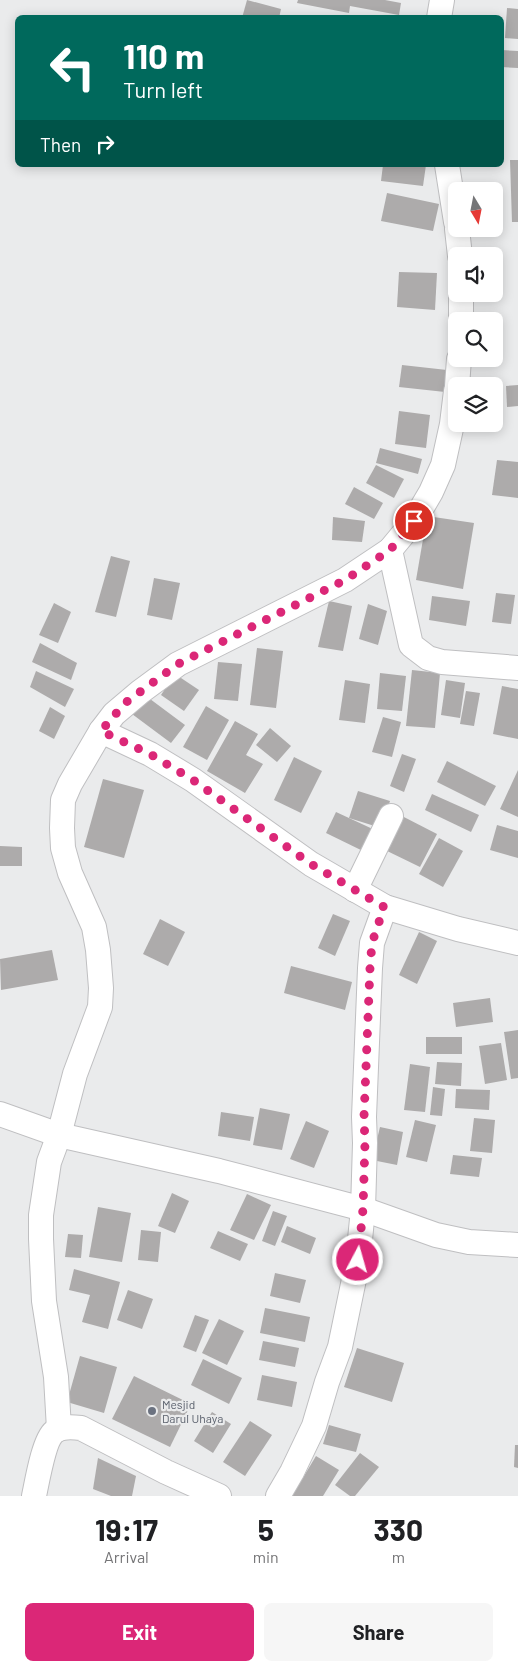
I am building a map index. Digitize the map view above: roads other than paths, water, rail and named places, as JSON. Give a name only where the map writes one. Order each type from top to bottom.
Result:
[{"type":"street","points":[[440,15],[442,0]]},
{"type":"street","points":[[448,167],[450,182]]},
{"type":"street","points":[[59,1429],[56,1377],[44,1301],[40,1240],[41,1215],[49,1162],[59,1135],[75,1074],[100,1007],[101,988],[94,927],[70,873],[63,848],[63,800],[70,784],[101,731],[125,703],[178,664],[345,580],[390,550],[414,521],[430,492],[443,465],[450,432]]},
{"type":"street","points":[[390,550],[411,645],[417,651],[428,658],[442,662],[518,668]]},
{"type":"street","points":[[101,731],[150,754],[193,780],[311,864],[384,907],[458,929],[518,943]]},
{"type":"street","points":[[355,890],[391,816]]},
{"type":"street","points":[[278,1496],[314,1426],[340,1347],[358,1260],[363,1209],[364,1117],[370,968],[372,943],[384,907]]},
{"type":"street","points":[[0,1114],[59,1135],[219,1171],[363,1209],[436,1236],[470,1242],[518,1244]]},
{"type":"street","points":[[34,1496],[49,1438],[59,1429],[73,1427],[81,1428],[166,1472],[219,1496]]},
{"type":"place","name":"Mesjid Darul Uhaya","points":[[152,1411]]}]
